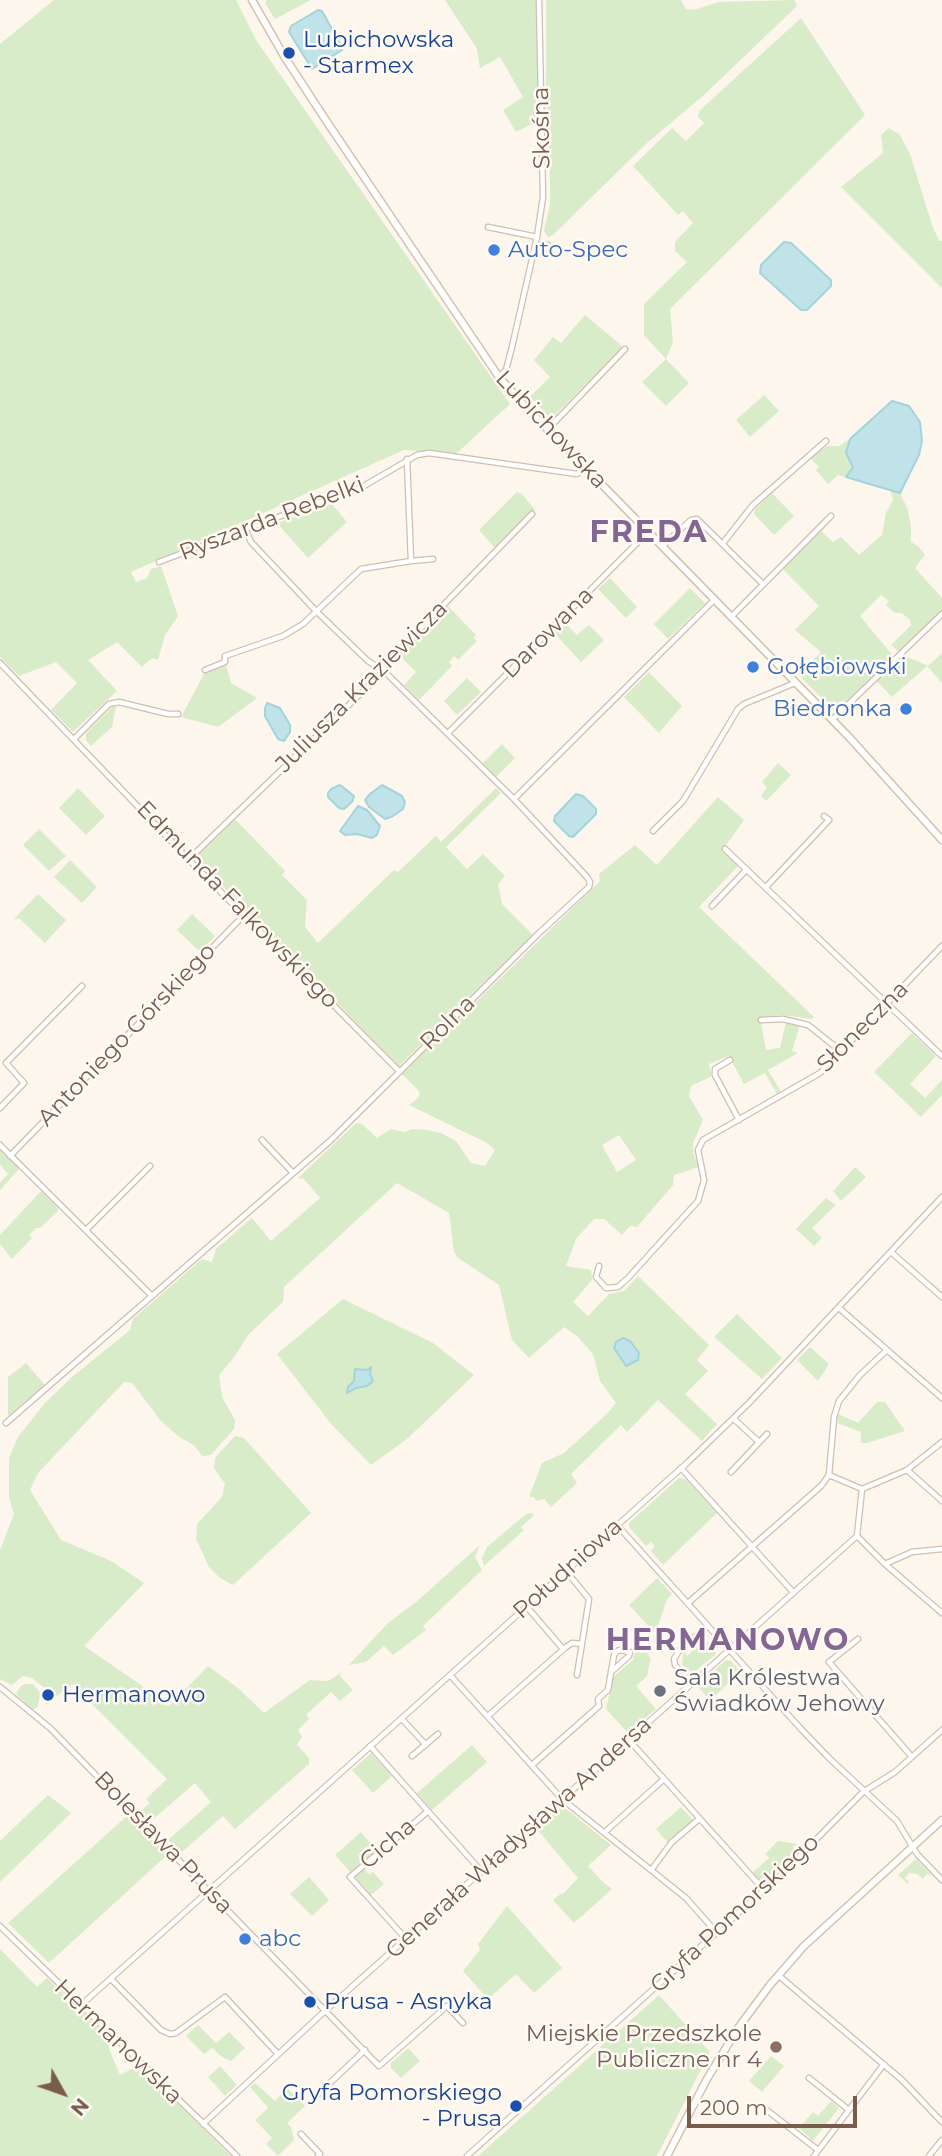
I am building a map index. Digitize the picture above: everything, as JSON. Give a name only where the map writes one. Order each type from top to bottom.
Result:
[{"type":"street","name":"Lubichowska","points":[[253,0],[284,56],[327,122],[499,377],[832,720],[942,840]]},
{"type":"street","name":"Skośna","points":[[499,377],[506,370],[537,237],[543,197],[539,0]]},
{"type":"street","points":[[488,227],[537,237]]},
{"type":"street","points":[[532,256],[548,245]]},
{"type":"street","points":[[548,429],[625,348]]},
{"type":"street","points":[[723,543],[753,505],[826,441]]},
{"type":"street","name":"Ryszarda Rebelki","points":[[159,562],[362,487],[407,459],[429,453],[577,474],[586,469]]},
{"type":"street","points":[[407,459],[411,561]]},
{"type":"street","name":"Juliusza Kraziewicza","points":[[190,858],[384,671],[384,666],[532,514]]},
{"type":"street","points":[[730,617],[831,516]]},
{"type":"street","points":[[662,546],[691,520],[697,519],[763,584]]},
{"type":"street","points":[[246,531],[251,542],[316,611],[368,661],[384,671],[514,799],[714,600]]},
{"type":"street","name":"Darowana","points":[[448,733],[648,532]]},
{"type":"street","points":[[205,670],[225,662],[225,656],[283,636],[303,624],[361,569],[433,559]]},
{"type":"street","points":[[832,720],[942,614]]},
{"type":"street","name":"Edmunda Falkowskiego","points":[[0,663],[400,1072]]},
{"type":"street","points":[[653,831],[683,801],[738,709],[795,683]]},
{"type":"street","points":[[74,739],[109,704],[119,702],[178,714]]},
{"type":"street","name":"Rolna","points":[[6,1423],[330,1141],[537,934],[589,887],[587,877],[514,799]]},
{"type":"street","points":[[766,887],[829,820],[824,816]]},
{"type":"street","points":[[725,849],[942,1056]]},
{"type":"street","points":[[712,906],[747,869]]},
{"type":"street","name":"Antoniego Górskiego","points":[[10,1156],[244,915]]},
{"type":"street","name":"Słoneczna","points":[[599,1266],[596,1277],[606,1288],[618,1287],[628,1278],[698,1201],[704,1180],[698,1150],[700,1144],[821,1073],[942,946]]},
{"type":"street","points":[[0,1108],[24,1083],[6,1063],[82,986]]},
{"type":"street","points":[[761,1020],[783,1019],[808,1025],[842,1052]]},
{"type":"street","points":[[730,1060],[715,1069],[715,1075],[739,1120]]},
{"type":"street","points":[[262,1140],[293,1173]]},
{"type":"street","points":[[0,1145],[152,1296]]},
{"type":"street","points":[[87,1229],[150,1166]]},
{"type":"street","name":"Południowa","points":[[80,2006],[734,1419],[941,1199]]},
{"type":"street","points":[[891,1252],[942,1297]]},
{"type":"street","points":[[839,1308],[942,1398]]},
{"type":"street","points":[[688,1603],[753,1548],[829,1475],[834,1417],[839,1401],[855,1380],[887,1350]]},
{"type":"street","points":[[734,1419],[759,1442]]},
{"type":"street","points":[[731,1472],[768,1434]]},
{"type":"street","points":[[829,1475],[863,1489],[907,1470],[942,1441]]},
{"type":"street","points":[[681,1468],[793,1592]]},
{"type":"street","points":[[907,1470],[942,1501]]},
{"type":"street","points":[[863,1489],[857,1536],[942,1613]]},
{"type":"street","points":[[617,1525],[830,1759],[897,1821],[912,1847],[942,1880]]},
{"type":"street","name":"Generała Władysława Andersa","points":[[203,2124],[326,2010],[857,1536]]},
{"type":"street","points":[[885,1564],[912,1552],[942,1549]]},
{"type":"street","points":[[566,1571],[589,1599],[577,1675]]},
{"type":"street","points":[[527,1607],[563,1649]]},
{"type":"street","points":[[692,1684],[675,1665],[674,1659],[679,1651],[708,1626]]},
{"type":"street","points":[[858,1639],[829,1662],[912,1757]]},
{"type":"street","points":[[489,1715],[563,1649],[572,1643],[582,1644]]},
{"type":"street","points":[[532,1765],[599,1706],[598,1699],[608,1690],[611,1672],[616,1652],[630,1652],[611,1672]]},
{"type":"street","points":[[450,1675],[489,1715],[562,1799],[686,1898],[717,1933]]},
{"type":"street","name":"Bolesława Prusa","points":[[0,1687],[50,1728],[379,2066],[447,2006],[463,2023]]},
{"type":"street","points":[[402,1719],[426,1745]]},
{"type":"street","name":"Gryfa Pomorskiego","points":[[467,2156],[717,1933],[866,1791],[889,1777],[942,1730]]},
{"type":"street","points":[[412,1756],[438,1734]]},
{"type":"street","points":[[629,1740],[764,1890]]},
{"type":"street","name":"Cicha","points":[[370,1746],[482,1872]]},
{"type":"street","points":[[605,1832],[664,1779]]},
{"type":"street","name":"Cicha","points":[[406,1939],[350,1877],[427,1812]]},
{"type":"street","points":[[652,1870],[672,1842],[699,1819]]},
{"type":"street","points":[[667,2156],[707,2079],[778,1975],[804,1946],[942,1820]]},
{"type":"street","name":"Hermanowska","points":[[0,1926],[237,2156]]},
{"type":"street","points":[[778,1975],[884,2064],[942,2122]]},
{"type":"street","points":[[111,1979],[161,2030],[170,2034],[176,2033],[225,1997],[278,2054]]},
{"type":"street","points":[[317,2095],[365,2050]]},
{"type":"street","points":[[814,2156],[884,2064]]},
{"type":"street","points":[[809,2078],[849,2110]]},
{"type":"street","points":[[768,2111],[818,2150]]},
{"type":"street","points":[[301,2134],[320,2154],[318,2156]]},
{"type":"street","points":[[929,2156],[942,2140]]},
{"type":"green space","points":[[54,0],[236,0],[256,40],[510,404],[456,454],[404,450],[131,572],[136,582],[147,578],[151,569],[161,566],[178,616],[165,635],[158,660],[152,658],[142,667],[117,642],[88,660],[117,691],[73,732],[51,710],[77,683],[56,662],[19,676],[0,657],[0,44]]},
{"type":"green space","points":[[267,0],[311,0],[275,19],[265,3]]},
{"type":"green space","points":[[445,0],[536,0],[538,121],[516,132],[503,110],[523,97],[500,57],[480,68],[477,49]]},
{"type":"green space","points":[[546,0],[681,0],[686,9],[694,10],[719,2],[794,0],[797,6],[548,237],[544,231],[550,204]]},
{"type":"green space","points":[[801,18],[865,115],[670,309],[673,342],[666,359],[644,335],[644,304],[687,262],[675,251],[675,242],[693,223],[683,211],[678,215],[633,166],[672,128],[686,141],[704,123],[698,117],[699,111]]},
{"type":"green space","points":[[889,128],[900,135],[910,154],[932,225],[939,241],[942,241],[942,288],[841,187],[883,153],[881,135]]},
{"type":"green space","points":[[585,315],[623,347],[551,419],[530,397],[550,377],[534,360],[553,337],[561,343]]},
{"type":"green space","points":[[666,359],[689,383],[666,406],[642,382]]},
{"type":"green space","points":[[764,395],[779,411],[750,437],[736,420]]},
{"type":"green space","points":[[850,439],[846,453],[853,467],[846,477],[838,475],[828,484],[816,470],[819,467],[810,458],[827,446],[839,446]]},
{"type":"green space","points":[[890,490],[900,493],[908,510],[911,542],[925,555],[915,568],[942,598],[942,612],[902,651],[898,651],[891,645],[911,625],[910,620],[902,613],[895,613],[886,605],[889,601],[881,595],[860,616],[894,657],[835,712],[798,674],[821,652],[795,630],[819,606],[782,568],[820,530],[833,542],[841,537],[859,555],[882,535],[886,513],[893,500]]},
{"type":"green space","points":[[517,492],[522,494],[535,510],[496,549],[479,530]]},
{"type":"green space","points":[[772,493],[794,516],[774,535],[754,514],[755,509]]},
{"type":"green space","points":[[332,504],[347,522],[308,558],[277,523]]},
{"type":"green space","points":[[610,578],[637,607],[626,618],[598,589]]},
{"type":"green space","points":[[690,588],[705,603],[668,639],[654,624]]},
{"type":"green space","points":[[446,604],[476,635],[474,638],[477,641],[458,660],[454,656],[449,662],[452,666],[419,700],[404,685],[416,672],[401,657],[392,660]]},
{"type":"green space","points":[[565,623],[577,635],[589,625],[604,640],[581,662],[554,633]]},
{"type":"green space","points":[[942,653],[942,683],[927,666],[892,697],[876,680],[903,655],[928,666]]},
{"type":"green space","points":[[226,665],[231,683],[257,698],[218,727],[181,717],[205,672]]},
{"type":"green space","points":[[649,672],[682,706],[659,733],[624,697]]},
{"type":"green space","points":[[467,678],[481,692],[457,715],[444,701]]},
{"type":"green space","points":[[114,705],[112,727],[91,746],[86,740],[86,733]]},
{"type":"green space","points":[[502,744],[515,758],[496,777],[483,763]]},
{"type":"green space","points":[[778,763],[791,775],[766,801],[761,796],[767,787],[762,782]]},
{"type":"green space","points":[[78,788],[105,816],[86,835],[59,808]]},
{"type":"green space","points":[[496,788],[501,793],[446,847],[467,869],[483,854],[505,876],[498,884],[502,904],[533,935],[399,1066],[199,862],[198,855],[235,819],[285,871],[282,875],[307,900],[305,927],[318,943],[394,870],[398,872],[436,836],[441,842]]},
{"type":"green space","points":[[718,797],[744,820],[722,851],[738,866],[699,907],[814,1017],[760,1017],[766,1050],[780,1048],[786,1022],[800,1025],[792,1051],[798,1053],[768,1070],[781,1092],[777,1094],[765,1073],[744,1084],[729,1056],[709,1064],[712,1076],[691,1086],[689,1096],[703,1120],[693,1143],[693,1153],[699,1167],[674,1175],[673,1185],[637,1227],[630,1226],[622,1235],[604,1219],[594,1219],[576,1239],[566,1266],[591,1270],[592,1280],[573,1302],[588,1316],[609,1294],[624,1291],[638,1276],[709,1345],[697,1360],[708,1371],[685,1394],[717,1424],[702,1441],[658,1400],[627,1432],[621,1425],[571,1474],[577,1483],[551,1507],[544,1499],[537,1501],[534,1497],[529,1497],[542,1463],[564,1453],[616,1403],[600,1381],[593,1354],[577,1336],[564,1327],[529,1358],[512,1340],[499,1285],[458,1258],[454,1252],[449,1213],[397,1183],[284,1287],[283,1302],[248,1335],[219,1375],[222,1397],[235,1420],[234,1429],[211,1455],[202,1456],[194,1445],[179,1437],[161,1421],[132,1383],[124,1382],[38,1473],[30,1490],[61,1540],[111,1561],[144,1583],[84,1646],[141,1685],[160,1704],[169,1706],[208,1666],[238,1688],[264,1713],[310,1680],[328,1681],[341,1673],[340,1676],[353,1690],[340,1701],[331,1692],[306,1715],[309,1719],[298,1730],[302,1737],[297,1745],[309,1758],[309,1764],[235,1829],[223,1816],[181,1853],[168,1840],[211,1802],[195,1783],[150,1822],[140,1812],[150,1803],[146,1799],[167,1779],[72,1684],[47,1704],[45,1703],[49,1692],[32,1678],[23,1676],[12,1685],[0,1679],[0,1550],[14,1514],[9,1498],[9,1458],[18,1437],[45,1403],[72,1377],[130,1330],[133,1319],[202,1259],[212,1262],[216,1249],[252,1218],[271,1241],[320,1198],[304,1179],[298,1178],[356,1123],[362,1124],[377,1138],[391,1129],[441,1133],[456,1141],[471,1163],[485,1166],[495,1150],[487,1143],[409,1105],[418,1098],[420,1092],[402,1074],[600,881],[599,874],[635,845],[657,865]],"holes":[[[619,1135],[636,1160],[617,1172],[602,1145]]]},
{"type":"green space","points":[[39,829],[66,856],[49,871],[23,845]]},
{"type":"green space","points":[[70,860],[97,887],[82,903],[54,877]]},
{"type":"green space","points":[[38,894],[66,920],[45,943],[20,919],[14,919]]},
{"type":"green space","points":[[192,914],[215,936],[200,952],[177,930]]},
{"type":"green space","points":[[912,1033],[936,1056],[910,1084],[925,1098],[942,1080],[942,1095],[921,1117],[874,1072]]},
{"type":"green space","points":[[0,1147],[19,1169],[0,1190],[0,1183],[8,1174],[0,1164]]},
{"type":"green space","points":[[855,1167],[866,1177],[841,1201],[833,1191]]},
{"type":"green space","points":[[41,1191],[58,1211],[29,1235],[32,1238],[12,1259],[0,1244],[0,1235]]},
{"type":"green space","points":[[826,1198],[836,1205],[812,1228],[822,1238],[814,1246],[796,1229]]},
{"type":"green space","points":[[343,1299],[433,1343],[474,1375],[407,1439],[371,1465],[332,1425],[277,1354]]},
{"type":"green space","points":[[737,1314],[782,1358],[762,1379],[714,1337]]},
{"type":"green space","points":[[810,1347],[829,1364],[818,1381],[797,1360]]},
{"type":"green space","points":[[26,1363],[45,1385],[8,1416],[8,1377]]},
{"type":"green space","points":[[877,1402],[885,1402],[905,1431],[861,1443],[861,1432],[837,1423],[838,1414],[858,1423]]},
{"type":"green space","points":[[235,1436],[244,1438],[311,1513],[233,1585],[220,1578],[209,1567],[196,1539],[197,1524],[222,1497],[225,1484],[214,1468],[215,1458]]},
{"type":"green space","points":[[679,1478],[686,1479],[717,1513],[663,1565],[651,1551],[655,1546],[651,1542],[646,1546],[629,1527],[629,1523]]},
{"type":"green space","points":[[526,1514],[534,1515],[521,1527],[524,1530],[484,1566],[482,1558],[487,1547]]},
{"type":"green space","points":[[480,1545],[475,1557],[482,1570],[423,1626],[426,1630],[393,1655],[384,1646],[366,1662],[349,1665],[387,1624]]},
{"type":"green space","points":[[657,1578],[672,1594],[667,1599],[658,1626],[653,1631],[629,1605]]},
{"type":"green space","points":[[702,1636],[716,1654],[697,1670],[687,1672],[682,1664],[683,1655],[685,1652],[687,1656],[694,1649],[693,1644],[695,1648],[702,1642]]},
{"type":"green space","points":[[635,1649],[645,1651],[651,1658],[647,1676],[636,1686],[656,1709],[628,1733],[606,1709],[613,1677],[633,1660]]},
{"type":"green space","points":[[726,1660],[731,1661],[741,1672],[710,1700],[697,1686]]},
{"type":"green space","points":[[33,1684],[40,1693],[38,1706],[33,1710],[16,1694],[21,1686]]},
{"type":"green space","points":[[472,1745],[487,1762],[432,1810],[417,1793]]},
{"type":"green space","points":[[371,1753],[392,1776],[373,1793],[352,1770]]},
{"type":"green space","points":[[48,1795],[71,1813],[0,1882],[0,1841]]},
{"type":"green space","points":[[681,1807],[694,1821],[669,1844],[656,1829]]},
{"type":"green space","points":[[560,1808],[565,1808],[611,1845],[588,1866],[612,1889],[574,1923],[553,1900],[562,1895],[578,1878],[537,1829]]},
{"type":"green space","points":[[128,1815],[167,1855],[49,1963],[8,1923]]},
{"type":"green space","points":[[361,1832],[377,1851],[351,1873],[335,1855]]},
{"type":"green space","points":[[778,1841],[798,1844],[793,1847],[796,1851],[761,1883],[752,1873],[769,1858],[765,1854]]},
{"type":"green space","points":[[916,1859],[932,1876],[927,1874],[923,1879],[917,1874],[909,1873],[905,1878],[908,1884],[898,1875]]},
{"type":"green space","points":[[363,1868],[369,1874],[373,1872],[384,1884],[371,1895],[354,1876]]},
{"type":"green space","points":[[309,1877],[329,1900],[312,1916],[290,1894]]},
{"type":"green space","points":[[507,1906],[562,1968],[534,1993],[516,1974],[488,1999],[463,1971],[480,1950],[478,1944]]},
{"type":"green space","points":[[0,1949],[37,1987],[47,1978],[110,2038],[109,2049],[120,2075],[139,2065],[231,2156],[0,2156]]},
{"type":"green space","points":[[659,1995],[710,2052],[657,2156],[478,2156]]},
{"type":"green space","points":[[198,2025],[216,2043],[229,2032],[245,2048],[231,2061],[212,2048],[204,2054],[186,2036]]},
{"type":"green space","points":[[408,2048],[420,2061],[401,2078],[391,2068],[391,2063]]},
{"type":"green space","points":[[771,2056],[784,2066],[762,2092],[749,2081]]},
{"type":"green space","points":[[220,2066],[237,2085],[225,2096],[208,2077]]},
{"type":"green space","points":[[255,2083],[275,2101],[287,2088],[305,2106],[287,2123],[291,2127],[294,2140],[278,2156],[266,2144],[272,2138],[255,2120],[268,2108],[250,2087]]},
{"type":"green space","points":[[831,2101],[839,2108],[813,2141],[799,2128],[813,2112],[818,2116]]},
{"type":"water","points":[[318,10],[322,11],[342,50],[312,69],[289,32],[291,26]]},
{"type":"water","points":[[784,242],[791,243],[831,280],[831,286],[807,310],[801,310],[760,273],[761,265]]},
{"type":"water","points":[[892,401],[909,406],[920,422],[922,441],[919,455],[900,493],[846,477],[853,467],[846,453],[850,439]]},
{"type":"water","points":[[267,703],[280,708],[290,725],[290,732],[284,741],[278,739],[265,716]]},
{"type":"water","points":[[340,785],[354,796],[344,809],[339,808],[328,797],[331,789]]},
{"type":"water","points":[[382,785],[402,796],[405,802],[403,809],[385,819],[369,807],[365,800]]},
{"type":"water","points":[[576,794],[583,796],[596,809],[596,814],[573,837],[554,821],[555,816]]},
{"type":"water","points":[[358,806],[367,810],[380,826],[377,835],[372,838],[357,834],[345,835],[340,831]]},
{"type":"water","points":[[623,1338],[630,1341],[639,1353],[638,1360],[626,1366],[614,1348],[616,1342]]},
{"type":"water","points":[[371,1367],[373,1381],[347,1393],[348,1387],[354,1381],[355,1369],[367,1370]]},
{"type":"place","name":"Lubichowska - Starmex","points":[[289,53]]},
{"type":"place","name":"Auto-Spec","points":[[494,250]]},
{"type":"place","name":"Gołębiowski","points":[[753,667]]},
{"type":"place","name":"Biedronka","points":[[906,709]]},
{"type":"place","name":"Sala Królestwa Świadków Jehowy","points":[[660,1691]]},
{"type":"place","name":"Hermanowo","points":[[48,1695]]},
{"type":"place","name":"abc","points":[[245,1939]]},
{"type":"place","name":"Prusa - Asnyka","points":[[310,2002]]},
{"type":"place","name":"Miejskie Przedszkole Publiczne nr 4","points":[[776,2047]]},
{"type":"place","name":"Gryfa Pomorskiego - Prusa","points":[[516,2106]]},
{"type":"district","name":"FREDA","points":[[649,533]]},
{"type":"district","name":"HERMANOWO","points":[[728,1641]]}]
